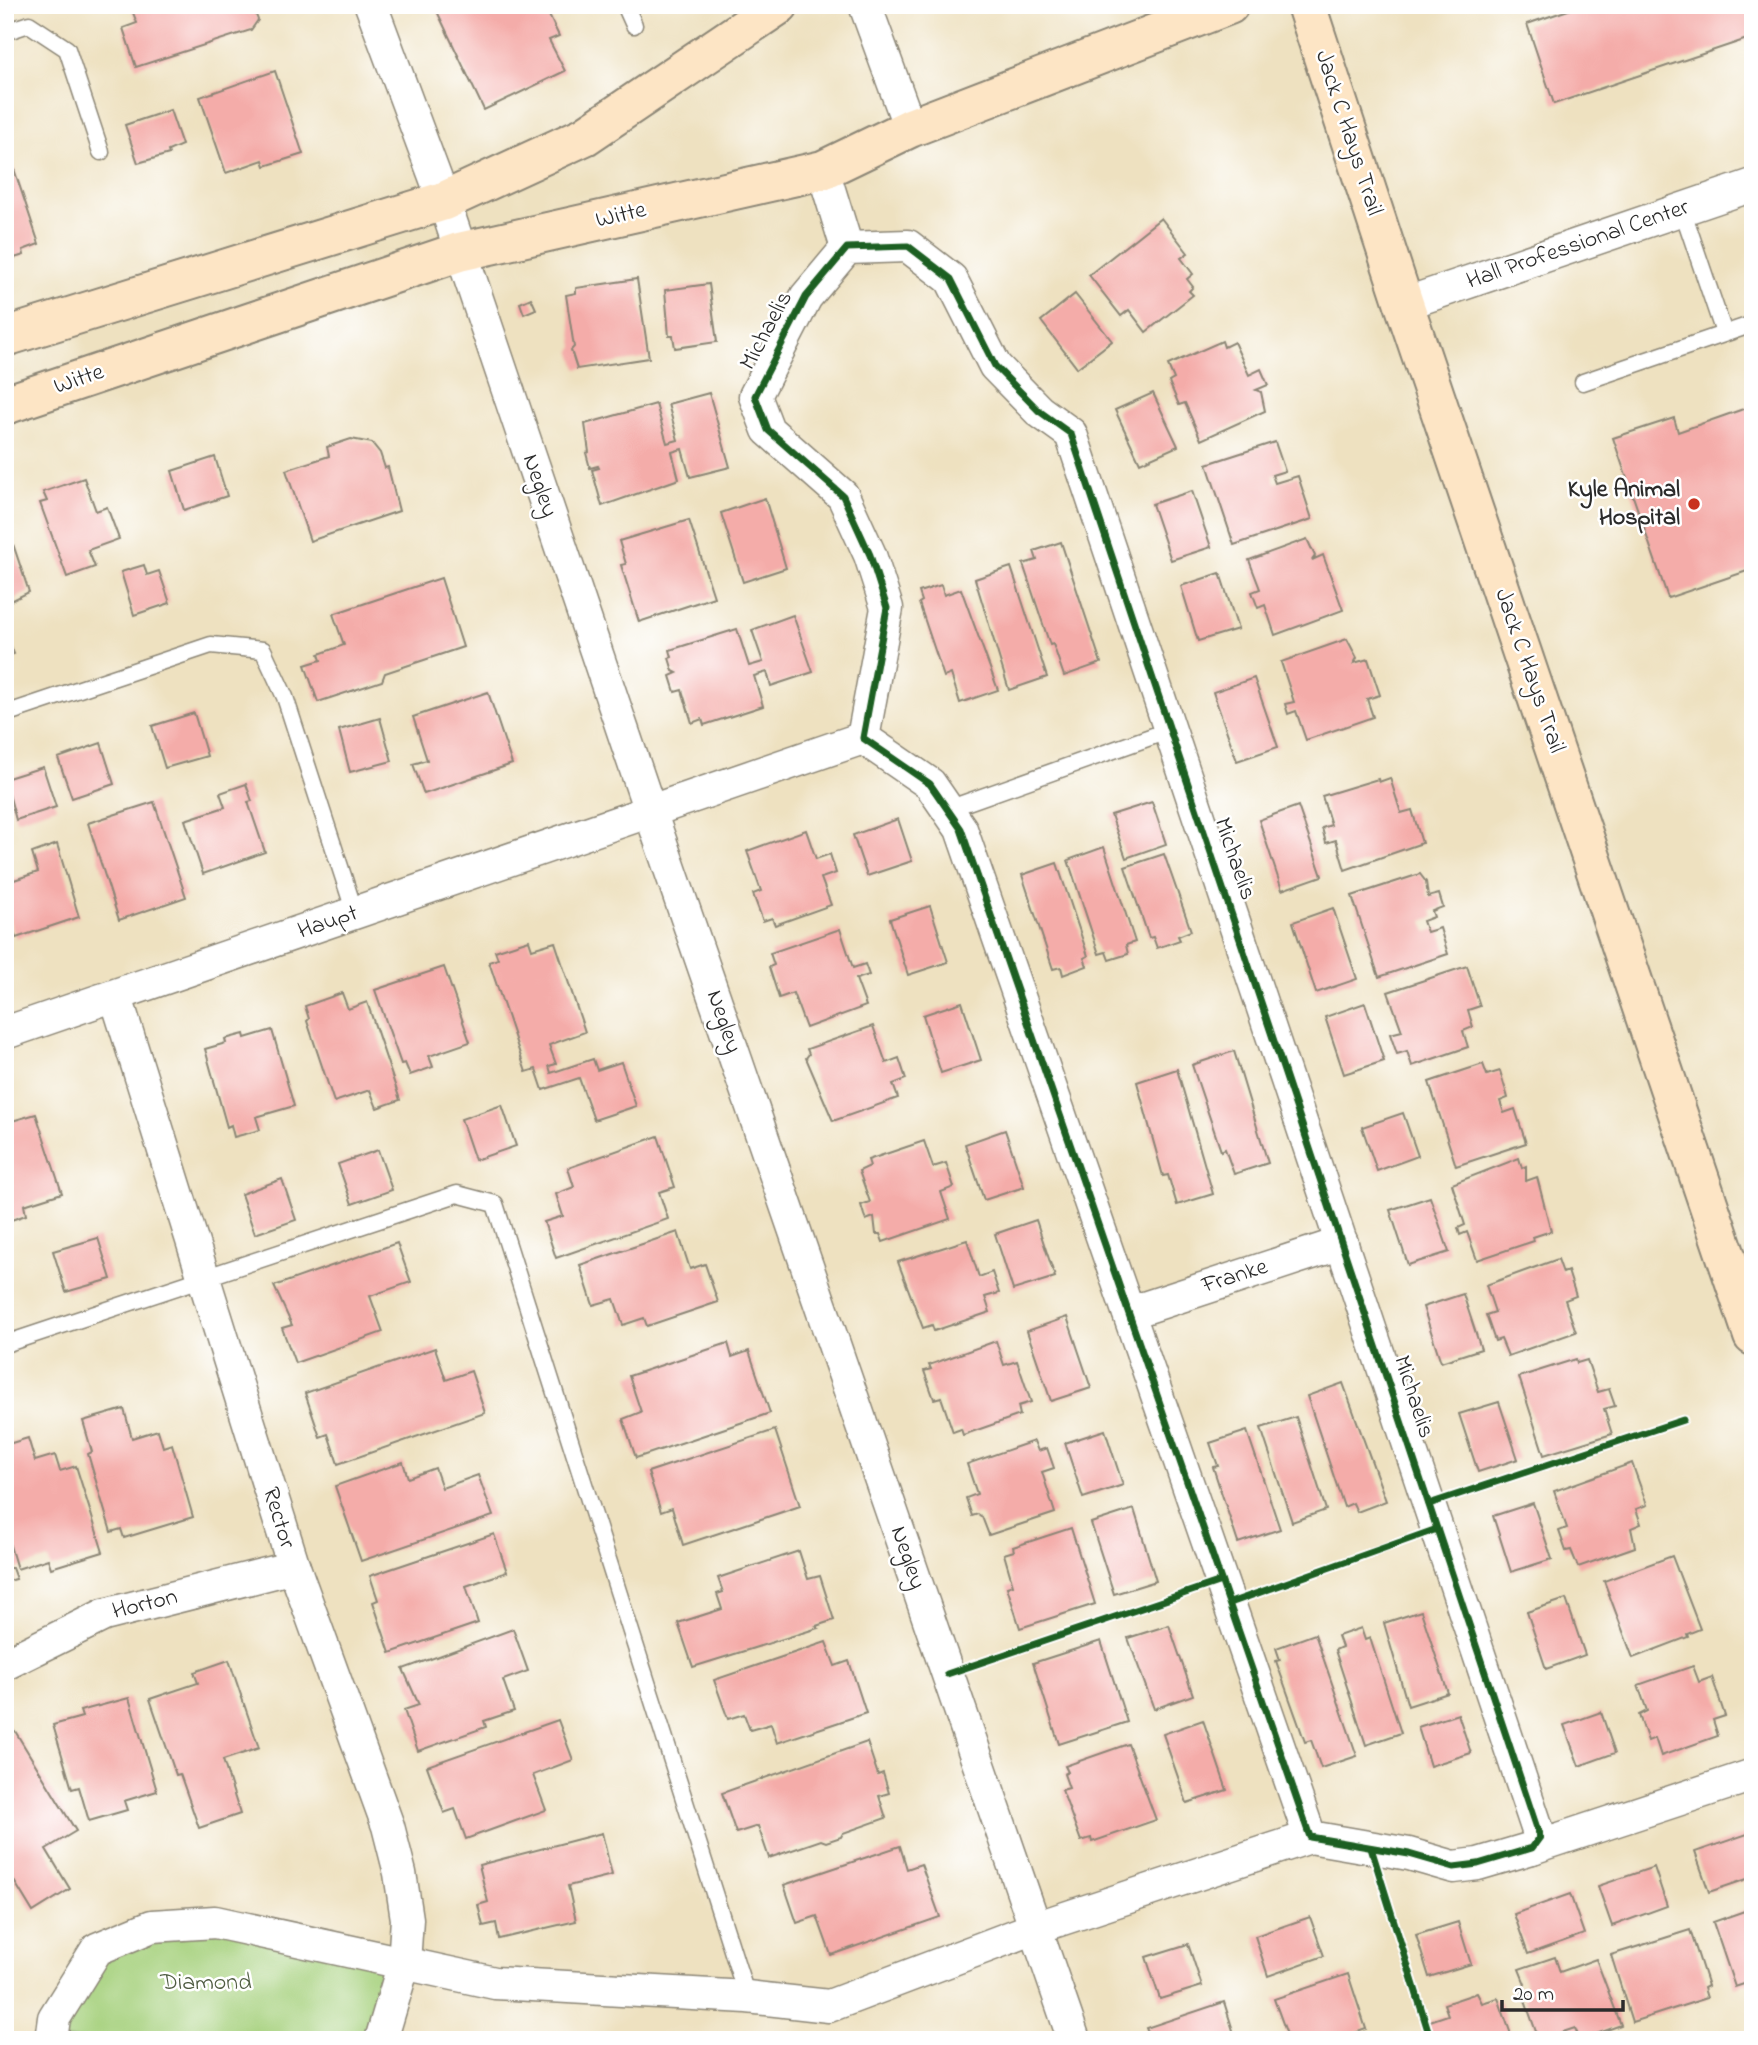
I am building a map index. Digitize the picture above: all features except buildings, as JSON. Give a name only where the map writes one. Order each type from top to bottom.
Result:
[{"type":"street","name":"Negley","points":[[371,5],[443,201],[650,811],[1074,2040]]},
{"type":"street","points":[[5,337],[443,201],[585,136],[779,5]]},
{"type":"street","points":[[865,5],[910,128]]},
{"type":"street","name":"Witte","points":[[5,405],[459,252],[823,170],[910,128],[1229,5]]},
{"type":"street","name":"Jack C Hays Trail","points":[[1307,5],[1404,304],[1753,1336]]},
{"type":"street","points":[[823,170],[848,248]]},
{"type":"street","name":"Hall Professional Center","points":[[1404,304],[1753,185]]},
{"type":"street","name":"Michaelis","points":[[863,738],[887,608],[870,555],[843,496],[768,430],[755,396],[806,297],[848,248],[908,246],[951,279],[995,366],[1039,411],[1071,434],[1540,1837],[1532,1848]]},
{"type":"street","points":[[863,738],[930,785],[961,828],[1310,1837]]},
{"type":"street","name":"Haupt","points":[[5,1033],[863,738]]},
{"type":"street","name":"Rector","points":[[116,997],[293,1567],[388,1826],[407,1920],[404,1963],[381,2040]]},
{"type":"street","name":"Franke","points":[[1129,1313],[1342,1243]]},
{"type":"street","name":"Horton","points":[[5,1664],[104,1615],[293,1567]]},
{"type":"street","points":[[51,2040],[54,2018],[97,1949],[152,1926],[215,1922],[495,1983],[747,1997],[829,2006],[1035,1928],[1310,1837],[1409,1854],[1454,1867],[1478,1864],[1753,1775]]},
{"type":"lane","points":[[625,5],[635,25]]},
{"type":"lane","points":[[5,32],[29,24],[67,49],[101,152]]},
{"type":"lane","points":[[1682,209],[1724,333]]},
{"type":"lane","points":[[1583,382],[1753,324]]},
{"type":"lane","points":[[5,714],[211,645],[263,650],[285,697],[355,913]]},
{"type":"lane","points":[[948,809],[1170,730]]},
{"type":"lane","points":[[5,1344],[457,1194],[495,1204],[747,1997]]},
{"type":"green space","name":"Diamond","points":[[217,1925],[399,1966],[377,2040],[55,2040],[101,1952]]},
{"type":"cycle path","points":[[908,246],[951,279],[995,366],[1039,411],[1071,434],[1540,1837],[1532,1848],[1478,1864],[1454,1867],[1409,1854],[1310,1837],[961,829],[930,784],[863,738],[887,608],[870,555],[843,496],[768,430],[755,396],[806,297],[847,248],[908,246]]},
{"type":"cycle path","points":[[1429,1504],[1683,1420]]},
{"type":"cycle path","points":[[1230,1603],[1437,1529]]},
{"type":"cycle path","points":[[947,1674],[1221,1581]]},
{"type":"cycle path","points":[[1371,1848],[1431,2040]]},
{"type":"place","name":"Kyle Animal Hospital","points":[[1694,504]]}]
